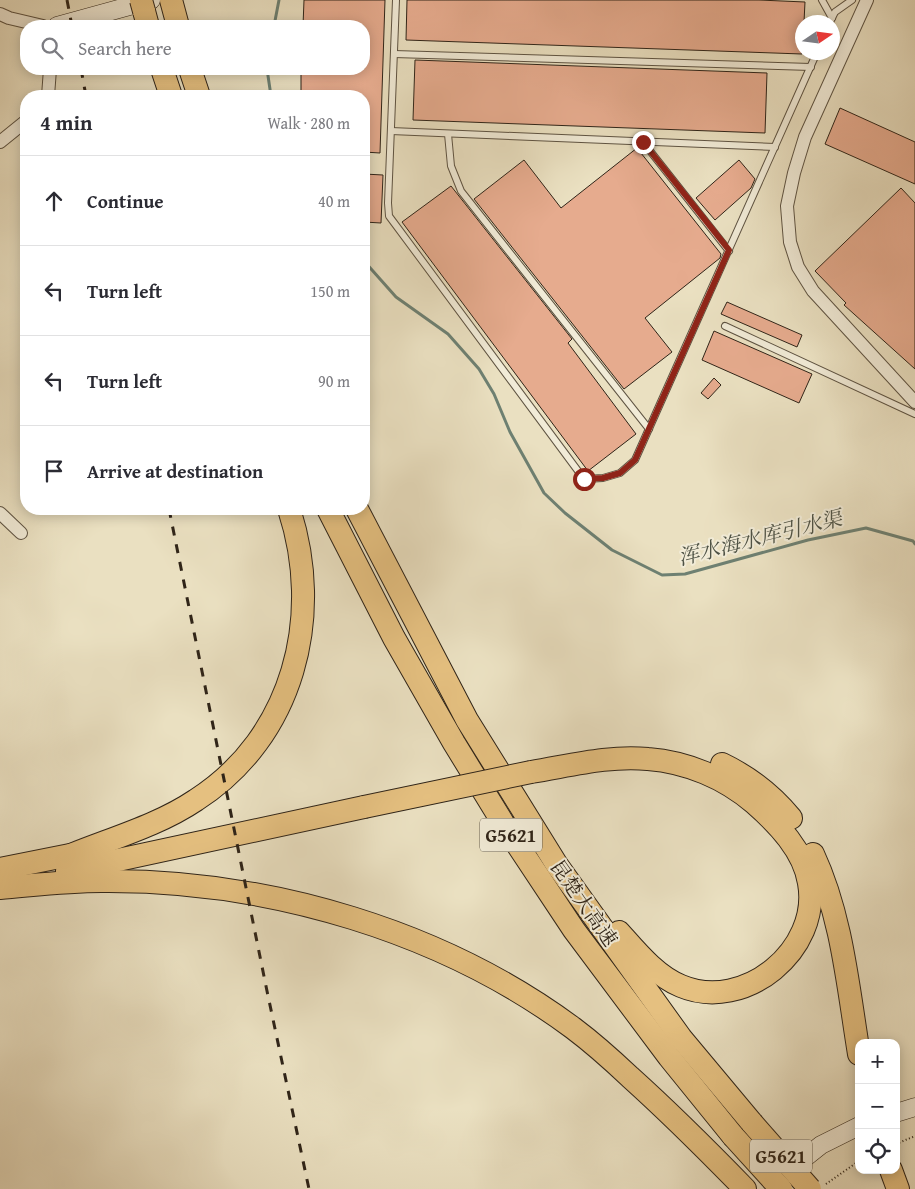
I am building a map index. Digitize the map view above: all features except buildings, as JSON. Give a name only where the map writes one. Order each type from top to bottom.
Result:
[{"type":"highway","points":[[153,11],[168,20]]},
{"type":"highway","points":[[156,75],[159,90]]},
{"type":"highway","points":[[164,75],[169,90]]},
{"type":"highway","points":[[192,75],[196,90]]},
{"type":"highway","points":[[71,855],[167,816],[196,801],[240,765],[271,724],[290,681],[296,660],[302,619],[300,554],[291,515]]},
{"type":"highway","name":"昆楚大高速","points":[[331,515],[394,638],[454,743],[503,823],[574,930],[669,1057],[733,1136],[781,1189]]},
{"type":"highway","name":"昆楚大高速","points":[[360,515],[466,720],[556,865],[681,1038],[752,1123],[818,1187]]},
{"type":"highway","points":[[0,869],[362,801],[612,746],[636,745],[666,748],[691,753],[717,762],[751,781],[768,794],[798,828],[811,849],[832,903],[856,1039]]},
{"type":"highway","points":[[528,766],[640,758],[679,764],[714,777],[751,800],[787,837],[805,867],[809,882],[810,909],[802,935],[796,946],[768,974],[757,981],[732,990],[707,992],[694,990],[670,980],[659,972],[556,865]]},
{"type":"highway","points":[[0,887],[362,801]]},
{"type":"highway","points":[[0,887],[86,881],[189,884],[256,894],[291,902],[352,918],[408,938],[490,976],[532,1000],[573,1028],[660,1104],[745,1189]]},
{"type":"main road","points":[[95,20],[153,11]]},
{"type":"main road","points":[[900,1113],[915,1107]]},
{"type":"main road","points":[[768,1189],[811,1152],[855,1128]]},
{"type":"street","points":[[867,0],[805,137],[794,173],[787,206],[790,242],[798,267],[813,291],[915,402]]},
{"type":"street","points":[[0,14],[20,21]]},
{"type":"street","points":[[48,90],[50,75]]},
{"type":"street","points":[[0,142],[20,126]]},
{"type":"street","points":[[0,513],[20,533]]},
{"type":"lane","points":[[396,0],[389,216],[584,479],[603,478],[620,473],[635,460],[814,60]]},
{"type":"lane","points":[[822,0],[829,15]]},
{"type":"lane","points":[[834,15],[852,0]]},
{"type":"lane","points":[[394,54],[811,67]]},
{"type":"lane","points":[[391,131],[775,147]]},
{"type":"lane","points":[[448,134],[451,166],[461,191],[649,429]]},
{"type":"lane","points":[[643,142],[729,250]]},
{"type":"lane","points":[[725,326],[915,414]]},
{"type":"path","points":[[900,1142],[915,1136]]},
{"type":"path","points":[[818,1187],[855,1164]]},
{"type":"waterway","name":"浑水海水库引水渠","points":[[275,20],[279,0]]},
{"type":"waterway","name":"浑水海水库引水渠","points":[[268,75],[270,90]]},
{"type":"waterway","name":"浑水海水库引水渠","points":[[370,268],[396,297],[448,334],[479,369],[494,394],[510,432],[544,493],[565,513],[612,550],[662,575],[685,574],[808,540],[866,528],[913,541],[915,544]]},
{"type":"railway","points":[[67,0],[71,20]]},
{"type":"railway","points":[[82,75],[85,90]]},
{"type":"railway","points":[[170,515],[309,1189]]},
{"type":"route","points":[[584,479],[603,478],[620,473],[635,460],[729,250],[643,142]]}]
